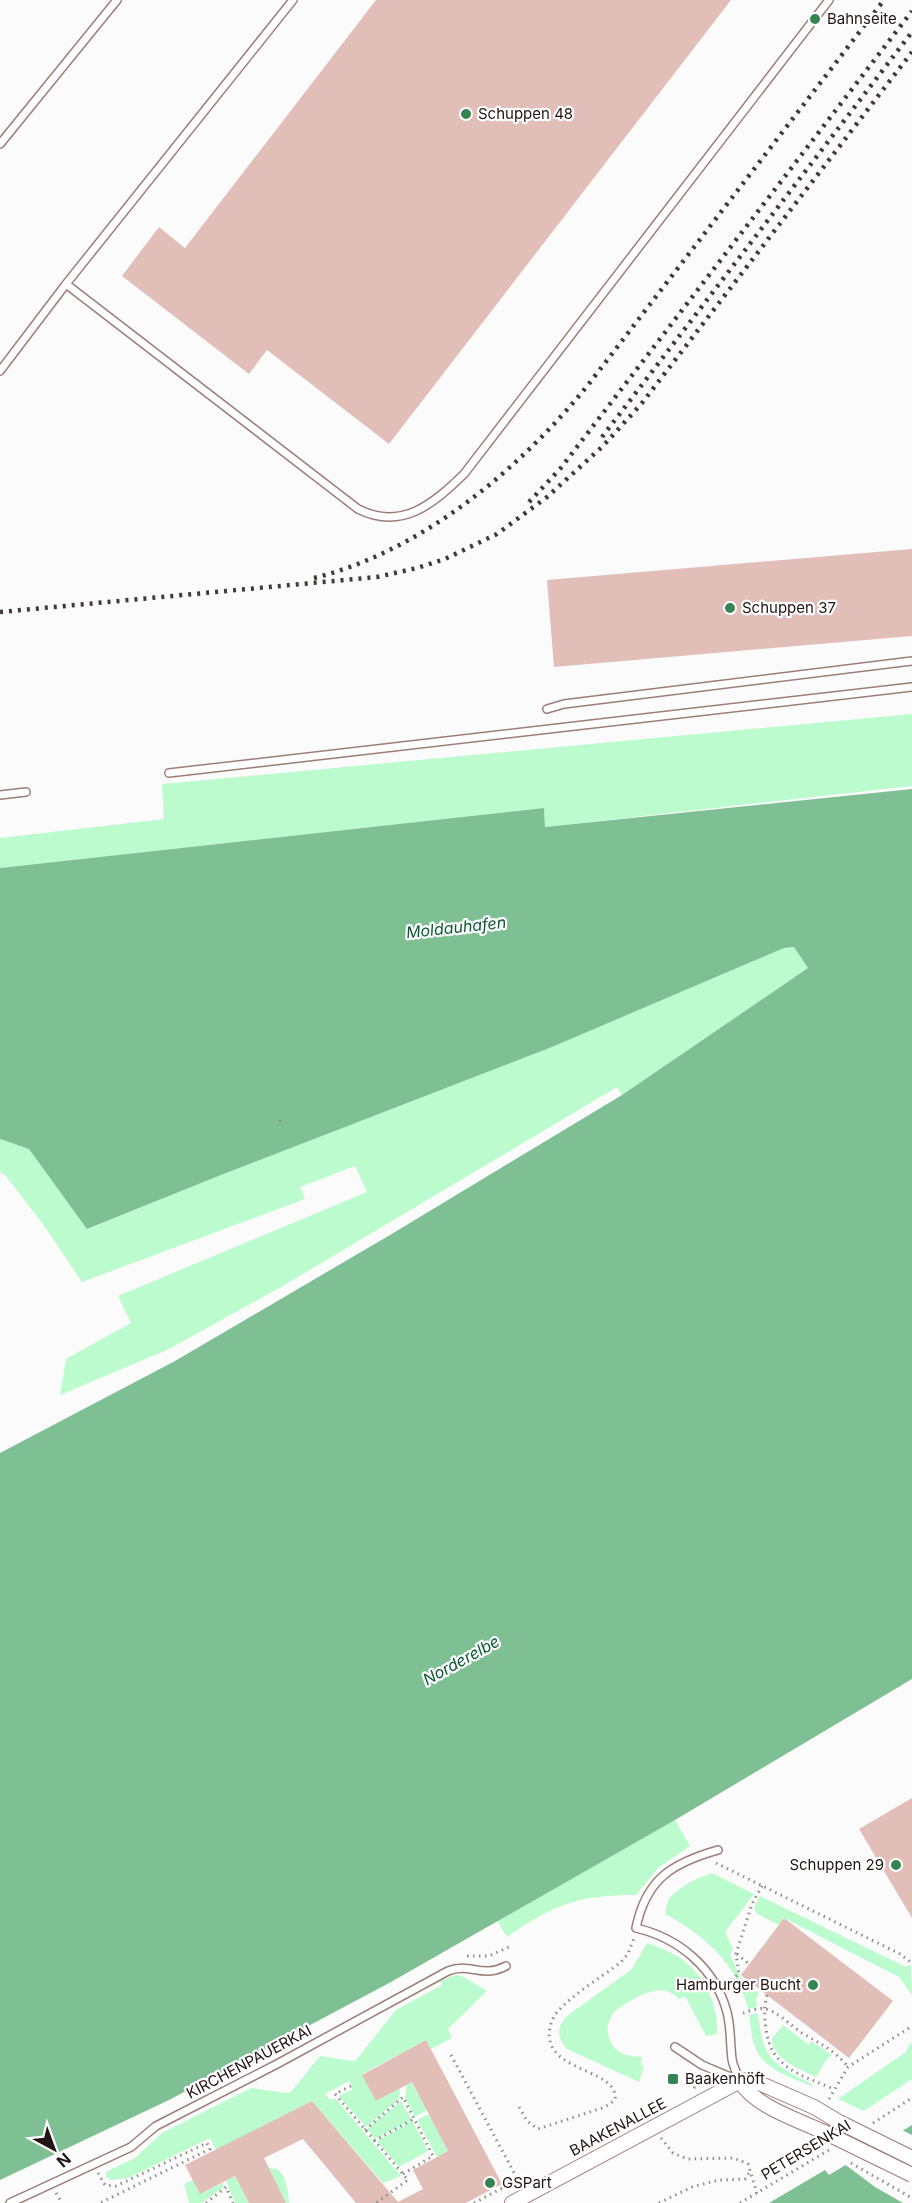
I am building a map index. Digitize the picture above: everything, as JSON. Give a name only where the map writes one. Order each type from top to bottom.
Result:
[{"type":"street","points":[[912,2158],[814,2107],[752,2080],[740,2081],[744,2090],[754,2098],[822,2139],[912,2175]]},
{"type":"street","name":"BAAKENALLEE","points":[[512,2203],[740,2081]]},
{"type":"lane","points":[[0,144],[117,0]]},
{"type":"lane","points":[[0,370],[293,0]]},
{"type":"lane","points":[[66,284],[358,509],[370,515],[389,518],[407,515],[429,504],[464,474],[829,0]]},
{"type":"lane","points":[[547,709],[564,704],[912,661]]},
{"type":"lane","points":[[169,773],[912,687]]},
{"type":"lane","points":[[0,795],[26,792]]},
{"type":"lane","points":[[718,1850],[689,1858],[659,1880],[645,1897],[636,1928],[653,1933],[684,1949],[702,1965],[714,1981],[727,2013],[733,2061],[740,2081]]},
{"type":"lane","name":"KIRCHENPAUERKAI","points":[[10,2203],[131,2147],[156,2126],[448,1971],[461,1968],[488,1973],[506,1966]]},
{"type":"lane","points":[[675,2047],[702,2065],[740,2081]]},
{"type":"path","points":[[714,1862],[900,1954],[912,1963]]},
{"type":"path","points":[[731,1980],[739,1974],[736,1954],[752,1904],[762,1886]]},
{"type":"path","points":[[519,2107],[527,2121],[538,2129],[605,2107],[615,2100],[614,2088],[608,2082],[555,2054],[549,2036],[549,2026],[555,2015],[568,2002],[621,1962],[632,1945],[636,1928]]},
{"type":"path","points":[[736,1954],[749,1965]]},
{"type":"path","points":[[767,1995],[764,2008],[767,2039],[776,2058],[796,2072],[834,2089]]},
{"type":"path","points":[[743,2013],[764,2008],[781,2016],[842,2058],[848,2067]]},
{"type":"path","points":[[828,2101],[848,2067],[909,2028],[912,2029]]},
{"type":"path","points":[[451,2055],[519,2182]]},
{"type":"path","points":[[351,2086],[335,2094],[408,2180],[376,2203]]},
{"type":"path","points":[[365,2130],[403,2097],[433,2156],[403,2174]]},
{"type":"path","name":"PETERSENKAI","points":[[864,2129],[912,2098]]},
{"type":"path","points":[[375,2140],[414,2120]]},
{"type":"path","points":[[655,2127],[661,2139],[673,2153],[688,2159],[734,2158],[748,2164],[757,2193]]},
{"type":"path","points":[[822,2139],[837,2155]]},
{"type":"path","points":[[94,2165],[105,2185],[116,2186],[207,2143],[210,2149],[100,2203]]},
{"type":"path","name":"PETERSENKAI","points":[[740,2203],[834,2148]]},
{"type":"path","points":[[846,2160],[912,2198]]},
{"type":"path","points":[[658,2203],[692,2187],[718,2180],[745,2179],[751,2170]]},
{"type":"path","points":[[206,2203],[226,2187],[233,2203]]},
{"type":"shaded area","points":[[912,714],[912,786],[545,827],[544,808],[0,868],[0,838],[164,819],[162,784]]},
{"type":"shaded area","points":[[794,947],[808,968],[622,1095],[617,1087],[281,1287],[169,1349],[60,1395],[66,1359],[131,1323],[118,1296],[367,1192],[355,1166],[300,1187],[305,1199],[82,1282],[45,1227],[5,1175],[0,1172],[0,1139],[29,1149],[88,1229],[552,1047],[784,948]]},
{"type":"shaded area","points":[[675,1820],[690,1846],[658,1868],[636,1895],[598,1897],[568,1904],[553,1909],[507,1937],[497,1920]]},
{"type":"shaded area","points":[[712,1873],[754,1894],[725,1932],[733,1949],[730,1955],[741,1978],[759,1994],[756,1999],[757,2007],[748,2009],[736,1978],[717,1952],[693,1931],[665,1914],[668,1901],[673,1894],[689,1883]]},
{"type":"shaded area","points":[[760,1896],[906,1967],[911,1965],[912,1995],[899,1977],[784,1918],[779,1925],[756,1913],[754,1908]]},
{"type":"shaded area","points":[[647,1943],[683,1960],[700,1978],[712,1999],[717,2034],[706,2036],[685,1996],[679,1999],[662,1990],[644,1994],[624,2004],[610,2019],[608,2031],[611,2042],[618,2051],[625,2055],[642,2057],[641,2065],[644,2066],[639,2082],[567,2049],[559,2032],[567,2016],[632,1969]]},
{"type":"shaded area","points":[[456,1975],[462,1976],[487,1991],[448,2029],[452,2038],[431,2049],[426,2040],[362,2074],[376,2101],[400,2088],[399,2099],[366,2127],[339,2096],[353,2089],[349,2081],[325,2094],[330,2100],[335,2098],[401,2176],[383,2183],[312,2101],[216,2150],[210,2138],[128,2178],[112,2180],[106,2177],[106,2172],[135,2158],[162,2133],[251,2088],[291,2092],[320,2056],[356,2060],[396,2010],[442,1985],[440,1981]]},
{"type":"shaded area","points":[[757,2013],[763,2041],[770,2056],[782,2068],[812,2084],[811,2086],[777,2071],[763,2060],[754,2044],[749,2015]]},
{"type":"shaded area","points":[[783,2025],[809,2045],[811,2041],[832,2055],[826,2060],[816,2077],[788,2063],[773,2046],[772,2039]]},
{"type":"shaded area","points":[[910,2043],[912,2044],[912,2079],[864,2111],[838,2099],[906,2052]]},
{"type":"shaded area","points":[[411,2081],[427,2110],[415,2117],[405,2098],[407,2083]]},
{"type":"shaded area","points":[[401,2101],[412,2120],[375,2139],[367,2129]]},
{"type":"shaded area","points":[[429,2114],[450,2155],[439,2161],[417,2120]]},
{"type":"shaded area","points":[[412,2121],[428,2151],[399,2167],[377,2141]]},
{"type":"shaded area","points":[[268,2168],[281,2172],[288,2190],[289,2203],[286,2203]]},
{"type":"shaded area","points":[[235,2176],[249,2203],[235,2203],[226,2181]]},
{"type":"shaded area","points":[[193,2180],[200,2194],[222,2183],[224,2187],[202,2203],[189,2203],[184,2184]]},
{"type":"water","points":[[912,789],[912,1679],[675,1820],[391,1982],[169,2100],[0,2180],[0,1453],[175,1361],[390,1235],[622,1095],[808,968],[794,947],[784,948],[552,1047],[87,1229],[29,1149],[0,1139],[0,868],[544,808],[545,827]]},
{"type":"water","points":[[912,2125],[912,2203],[769,2203],[825,2170],[829,2175]]},
{"type":"pier","points":[[900,2129],[912,2135],[912,2203],[903,2203],[875,2187],[843,2163]]},
{"type":"building","name":"Schuppen 48","points":[[376,0],[731,0],[389,444],[267,350],[249,374],[122,276],[159,227],[185,248]]},
{"type":"building","name":"Schuppen 37","points":[[912,549],[912,636],[554,667],[547,580]]},
{"type":"building","name":"Schuppen 29","points":[[912,1798],[912,1918],[859,1829]]},
{"type":"building","name":"Hamburger Bucht","points":[[784,1918],[893,2001],[849,2058],[741,1975]]},
{"type":"building","points":[[426,2040],[502,2184],[466,2203],[356,2203],[303,2139],[264,2158],[286,2203],[249,2203],[235,2176],[200,2194],[185,2165],[312,2101],[398,2202],[423,2189],[413,2170],[448,2151],[412,2082],[376,2101],[362,2075]]},
{"type":"railway","points":[[314,578],[354,565],[393,548],[430,527],[466,503],[499,476],[561,417],[884,0]]},
{"type":"railway","points":[[529,502],[560,469],[912,11]]},
{"type":"railway","points":[[602,437],[912,32]]},
{"type":"railway","points":[[0,612],[377,577],[445,559],[497,534],[547,497],[603,446],[642,403],[912,52]]},
{"type":"place","name":"Bahnseite","points":[[815,19]]},
{"type":"place","name":"Schuppen 48","points":[[466,114]]},
{"type":"place","name":"Schuppen 37","points":[[730,608]]},
{"type":"place","name":"Schuppen 29","points":[[896,1865]]},
{"type":"place","name":"Hamburger Bucht","points":[[813,1985]]},
{"type":"place","name":"Baakenhöft","points":[[673,2079]]},
{"type":"place","name":"GSPart","points":[[490,2183]]},
{"type":"water label","name":"Moldauhafen","points":[[456,927]]},
{"type":"water label","name":"Norderelbe","points":[[461,1660]]}]
